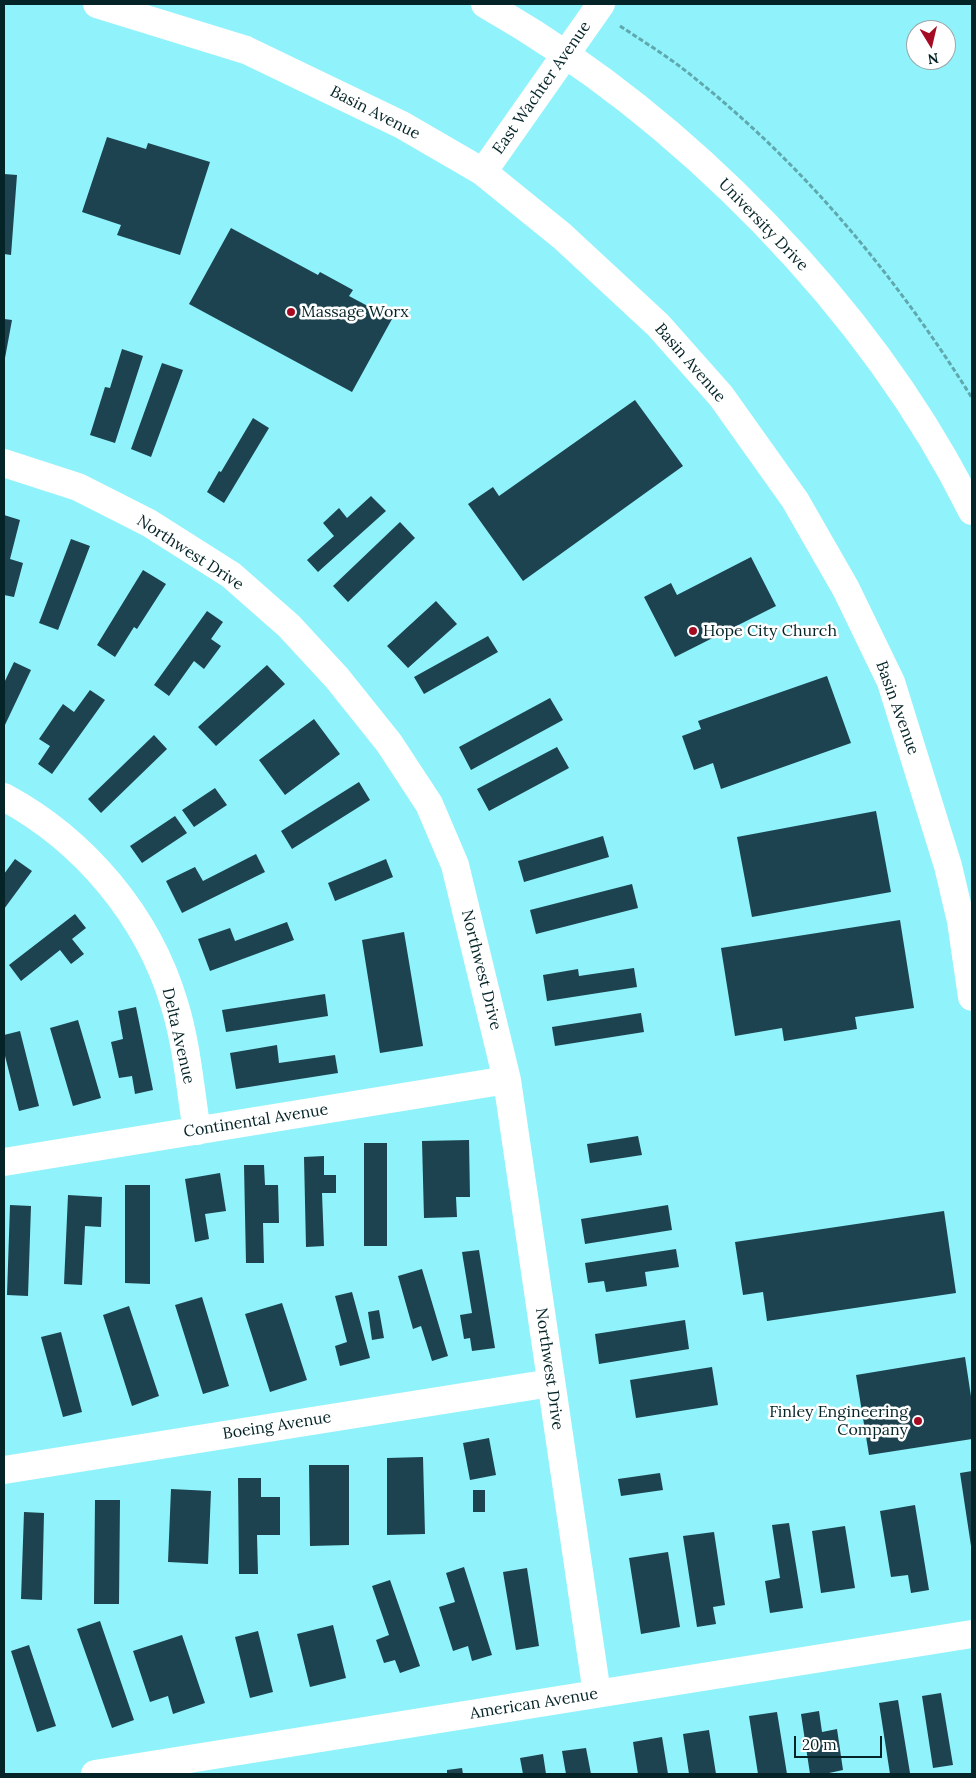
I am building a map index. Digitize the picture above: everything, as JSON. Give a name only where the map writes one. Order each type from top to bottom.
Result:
[{"type":"street","name":"Basin Avenue","points":[[98,4],[246,50],[402,125],[483,172],[562,236],[658,324],[721,396],[795,500],[846,589],[891,682],[948,866],[961,921],[972,997]]},
{"type":"street","name":"University Drive","points":[[485,4],[565,54],[624,97],[679,143],[743,202],[807,270],[877,357],[948,466],[972,511]]},
{"type":"street","name":"East Wachter Avenue","points":[[483,172],[598,7]]},
{"type":"street","name":"Northwest Drive","points":[[4,463],[78,487],[149,523],[230,575],[289,626],[337,678],[389,743],[429,804],[455,865],[507,1080],[597,1694]]},
{"type":"street","name":"Delta Avenue","points":[[4,797],[59,835],[92,864],[119,896],[150,944],[164,974],[174,1004],[182,1036],[197,1131]]},
{"type":"street","name":"Continental Avenue","points":[[4,1162],[507,1080]]},
{"type":"street","name":"Boeing Avenue","points":[[4,1470],[551,1383]]},
{"type":"street","name":"American Avenue","points":[[95,1774],[972,1634]]},
{"type":"path","points":[[598,7],[690,74],[726,103],[796,170],[865,247],[925,327],[972,398]]},
{"type":"building","points":[[107,137],[146,149],[148,143],[210,162],[180,255],[117,235],[121,225],[82,212]]},
{"type":"building","points":[[4,174],[17,175],[11,255],[4,254]]},
{"type":"building","name":"Massage Worx","points":[[231,228],[318,275],[320,272],[353,290],[349,296],[392,319],[352,392],[189,304]]},
{"type":"building","points":[[4,319],[12,320],[5,358],[4,358]]},
{"type":"building","points":[[122,349],[143,356],[115,443],[90,435],[105,387],[110,388]]},
{"type":"building","points":[[162,363],[183,370],[151,457],[131,449]]},
{"type":"building","points":[[635,400],[683,466],[523,581],[468,504],[493,487],[499,496]]},
{"type":"building","points":[[253,418],[269,428],[224,503],[207,492]]},
{"type":"building","points":[[371,496],[386,511],[318,572],[307,560],[334,536],[323,523],[339,508],[347,518]]},
{"type":"building","points":[[4,515],[20,520],[10,559],[23,563],[14,597],[4,595]]},
{"type":"building","points":[[400,522],[415,538],[348,602],[333,586]]},
{"type":"building","points":[[71,539],[90,546],[58,630],[39,623]]},
{"type":"building","name":"Hope City Church","points":[[751,557],[776,606],[675,657],[644,597],[671,583],[677,595]]},
{"type":"building","points":[[143,570],[166,584],[137,629],[134,627],[115,657],[97,645]]},
{"type":"building","points":[[436,601],[457,624],[408,668],[387,646]]},
{"type":"building","points":[[207,611],[223,622],[211,639],[221,646],[204,669],[194,661],[169,696],[154,685]]},
{"type":"building","points":[[488,636],[498,652],[424,694],[414,677]]},
{"type":"building","points":[[14,662],[31,670],[4,727],[4,683]]},
{"type":"building","points":[[267,665],[285,684],[216,746],[198,727]]},
{"type":"building","points":[[827,676],[851,743],[721,789],[713,763],[694,770],[682,736],[701,729],[698,721]]},
{"type":"building","points":[[90,690],[105,700],[52,774],[38,764],[50,746],[39,739],[63,704],[74,712]]},
{"type":"building","points":[[550,698],[563,720],[471,770],[459,747]]},
{"type":"building","points":[[314,719],[340,754],[285,795],[259,760]]},
{"type":"building","points":[[154,735],[167,749],[101,813],[88,799]]},
{"type":"building","points":[[557,747],[569,768],[489,811],[477,789]]},
{"type":"building","points":[[359,782],[370,800],[292,849],[281,831]]},
{"type":"building","points":[[215,788],[227,805],[194,827],[182,810]]},
{"type":"building","points":[[876,811],[891,892],[752,917],[737,837]]},
{"type":"building","points":[[175,816],[187,833],[142,863],[130,846]]},
{"type":"building","points":[[603,836],[609,857],[524,882],[518,861]]},
{"type":"building","points":[[256,854],[265,872],[182,913],[166,881],[195,867],[203,881]]},
{"type":"building","points":[[15,859],[32,871],[4,909],[4,874]]},
{"type":"building","points":[[386,859],[393,877],[335,901],[328,883]]},
{"type":"building","points":[[632,884],[638,908],[536,934],[530,910]]},
{"type":"building","points":[[75,914],[86,928],[72,939],[84,954],[71,964],[60,950],[21,981],[9,965]]},
{"type":"building","points":[[900,920],[914,1008],[855,1017],[857,1029],[784,1041],[782,1028],[735,1036],[721,948]]},
{"type":"building","points":[[287,922],[294,940],[210,971],[198,939],[230,928],[235,941]]},
{"type":"building","points":[[404,932],[423,1046],[380,1053],[362,940]]},
{"type":"building","points":[[634,968],[637,987],[547,1001],[543,975],[578,969],[579,976]]},
{"type":"building","points":[[325,994],[328,1016],[226,1032],[222,1010]]},
{"type":"building","points":[[136,1007],[153,1090],[135,1094],[132,1076],[119,1078],[111,1042],[123,1039],[118,1011]]},
{"type":"building","points":[[641,1013],[644,1032],[555,1046],[552,1027]]},
{"type":"building","points":[[78,1020],[101,1098],[73,1106],[50,1028]]},
{"type":"building","points":[[20,1031],[39,1106],[19,1111],[4,1052],[4,1035]]},
{"type":"building","points":[[277,1045],[279,1063],[335,1055],[338,1073],[236,1089],[230,1053]]},
{"type":"building","points":[[638,1136],[642,1155],[590,1163],[587,1144]]},
{"type":"building","points":[[469,1140],[470,1197],[456,1197],[457,1217],[424,1218],[422,1141]]},
{"type":"building","points":[[364,1143],[387,1143],[387,1246],[364,1246]]},
{"type":"building","points":[[324,1156],[324,1175],[336,1175],[336,1193],[322,1193],[324,1246],[306,1247],[304,1157]]},
{"type":"building","points":[[244,1165],[264,1165],[265,1185],[278,1185],[279,1223],[263,1223],[264,1263],[246,1263]]},
{"type":"building","points":[[220,1173],[226,1211],[205,1214],[209,1239],[195,1242],[185,1179]]},
{"type":"building","points":[[125,1185],[150,1185],[150,1284],[125,1283]]},
{"type":"building","points":[[68,1195],[102,1197],[101,1227],[85,1226],[82,1285],[64,1284]]},
{"type":"building","points":[[10,1205],[31,1206],[28,1296],[7,1295]]},
{"type":"building","points":[[668,1205],[672,1230],[585,1244],[581,1219]]},
{"type":"building","points":[[944,1211],[956,1293],[767,1321],[763,1292],[743,1295],[735,1242]]},
{"type":"building","points":[[676,1249],[679,1267],[645,1272],[647,1286],[606,1292],[604,1281],[588,1283],[585,1263]]},
{"type":"building","points":[[479,1250],[495,1348],[472,1351],[470,1338],[464,1339],[460,1315],[472,1313],[462,1252]]},
{"type":"building","points":[[422,1269],[448,1356],[432,1361],[421,1326],[413,1329],[398,1276]]},
{"type":"building","points":[[352,1292],[370,1358],[340,1366],[335,1346],[347,1342],[335,1296]]},
{"type":"building","points":[[202,1297],[229,1386],[203,1394],[175,1305]]},
{"type":"building","points":[[282,1303],[307,1380],[270,1392],[245,1314]]},
{"type":"building","points":[[129,1306],[159,1396],[132,1406],[103,1315]]},
{"type":"building","points":[[379,1310],[384,1338],[372,1340],[368,1312]]},
{"type":"building","points":[[685,1320],[689,1349],[599,1364],[595,1334]]},
{"type":"building","points":[[61,1332],[82,1412],[63,1417],[41,1337]]},
{"type":"building","name":"Finley Engineering Company","points":[[965,1357],[972,1403],[972,1439],[869,1455],[856,1375]]},
{"type":"building","points":[[712,1367],[718,1405],[636,1418],[630,1380]]},
{"type":"building","points":[[489,1438],[496,1475],[470,1480],[463,1443]]},
{"type":"building","points":[[423,1457],[425,1534],[387,1535],[387,1458]]},
{"type":"building","points":[[309,1465],[349,1465],[349,1545],[310,1546]]},
{"type":"building","points":[[972,1471],[972,1546],[971,1546],[960,1473]]},
{"type":"building","points":[[660,1473],[663,1490],[621,1496],[618,1479]]},
{"type":"building","points":[[238,1478],[261,1478],[261,1497],[280,1497],[280,1535],[257,1535],[258,1574],[239,1574]]},
{"type":"building","points":[[171,1489],[211,1491],[208,1564],[168,1562]]},
{"type":"building","points":[[473,1490],[485,1490],[485,1512],[473,1512]]},
{"type":"building","points":[[95,1500],[120,1500],[119,1604],[94,1604]]},
{"type":"building","points":[[915,1505],[929,1590],[911,1593],[908,1575],[891,1577],[880,1511]]},
{"type":"building","points":[[24,1512],[44,1513],[42,1600],[21,1599]]},
{"type":"building","points":[[789,1523],[803,1608],[770,1613],[765,1581],[780,1578],[772,1525]]},
{"type":"building","points":[[845,1526],[855,1588],[821,1593],[812,1531]]},
{"type":"building","points":[[714,1532],[725,1605],[713,1607],[716,1624],[697,1627],[683,1536]]},
{"type":"building","points":[[668,1552],[680,1627],[641,1634],[629,1558]]},
{"type":"building","points":[[464,1567],[492,1655],[472,1661],[468,1646],[453,1651],[439,1607],[455,1602],[446,1573]]},
{"type":"building","points":[[527,1568],[539,1646],[516,1650],[503,1572]]},
{"type":"building","points":[[390,1580],[420,1666],[400,1673],[395,1660],[384,1663],[376,1640],[389,1635],[372,1586]]},
{"type":"building","points":[[100,1621],[134,1720],[112,1728],[77,1629]]},
{"type":"building","points":[[333,1625],[346,1678],[310,1687],[297,1634]]},
{"type":"building","points":[[258,1631],[273,1692],[250,1698],[235,1637]]},
{"type":"building","points":[[182,1635],[205,1703],[173,1714],[168,1696],[150,1702],[133,1651]]},
{"type":"building","points":[[29,1645],[56,1726],[37,1732],[11,1651]]},
{"type":"building","points":[[941,1693],[953,1765],[933,1768],[922,1696]]},
{"type":"building","points":[[898,1700],[910,1773],[890,1774],[879,1703]]},
{"type":"building","points":[[819,1711],[822,1732],[837,1729],[843,1770],[829,1774],[810,1774],[801,1714]]},
{"type":"building","points":[[777,1712],[787,1774],[758,1774],[749,1716]]},
{"type":"building","points":[[709,1730],[716,1774],[689,1774],[683,1734]]},
{"type":"building","points":[[662,1737],[668,1774],[638,1774],[633,1742]]},
{"type":"building","points":[[586,1748],[591,1774],[566,1774],[562,1751]]},
{"type":"building","points":[[543,1754],[546,1774],[523,1774],[520,1758]]},
{"type":"building","points":[[462,1768],[463,1774],[447,1774],[447,1770]]},
{"type":"place","name":"Massage Worx","points":[[291,312]]},
{"type":"place","name":"Hope City Church","points":[[693,631]]},
{"type":"place","name":"Finley Engineering Company","points":[[918,1421]]}]
